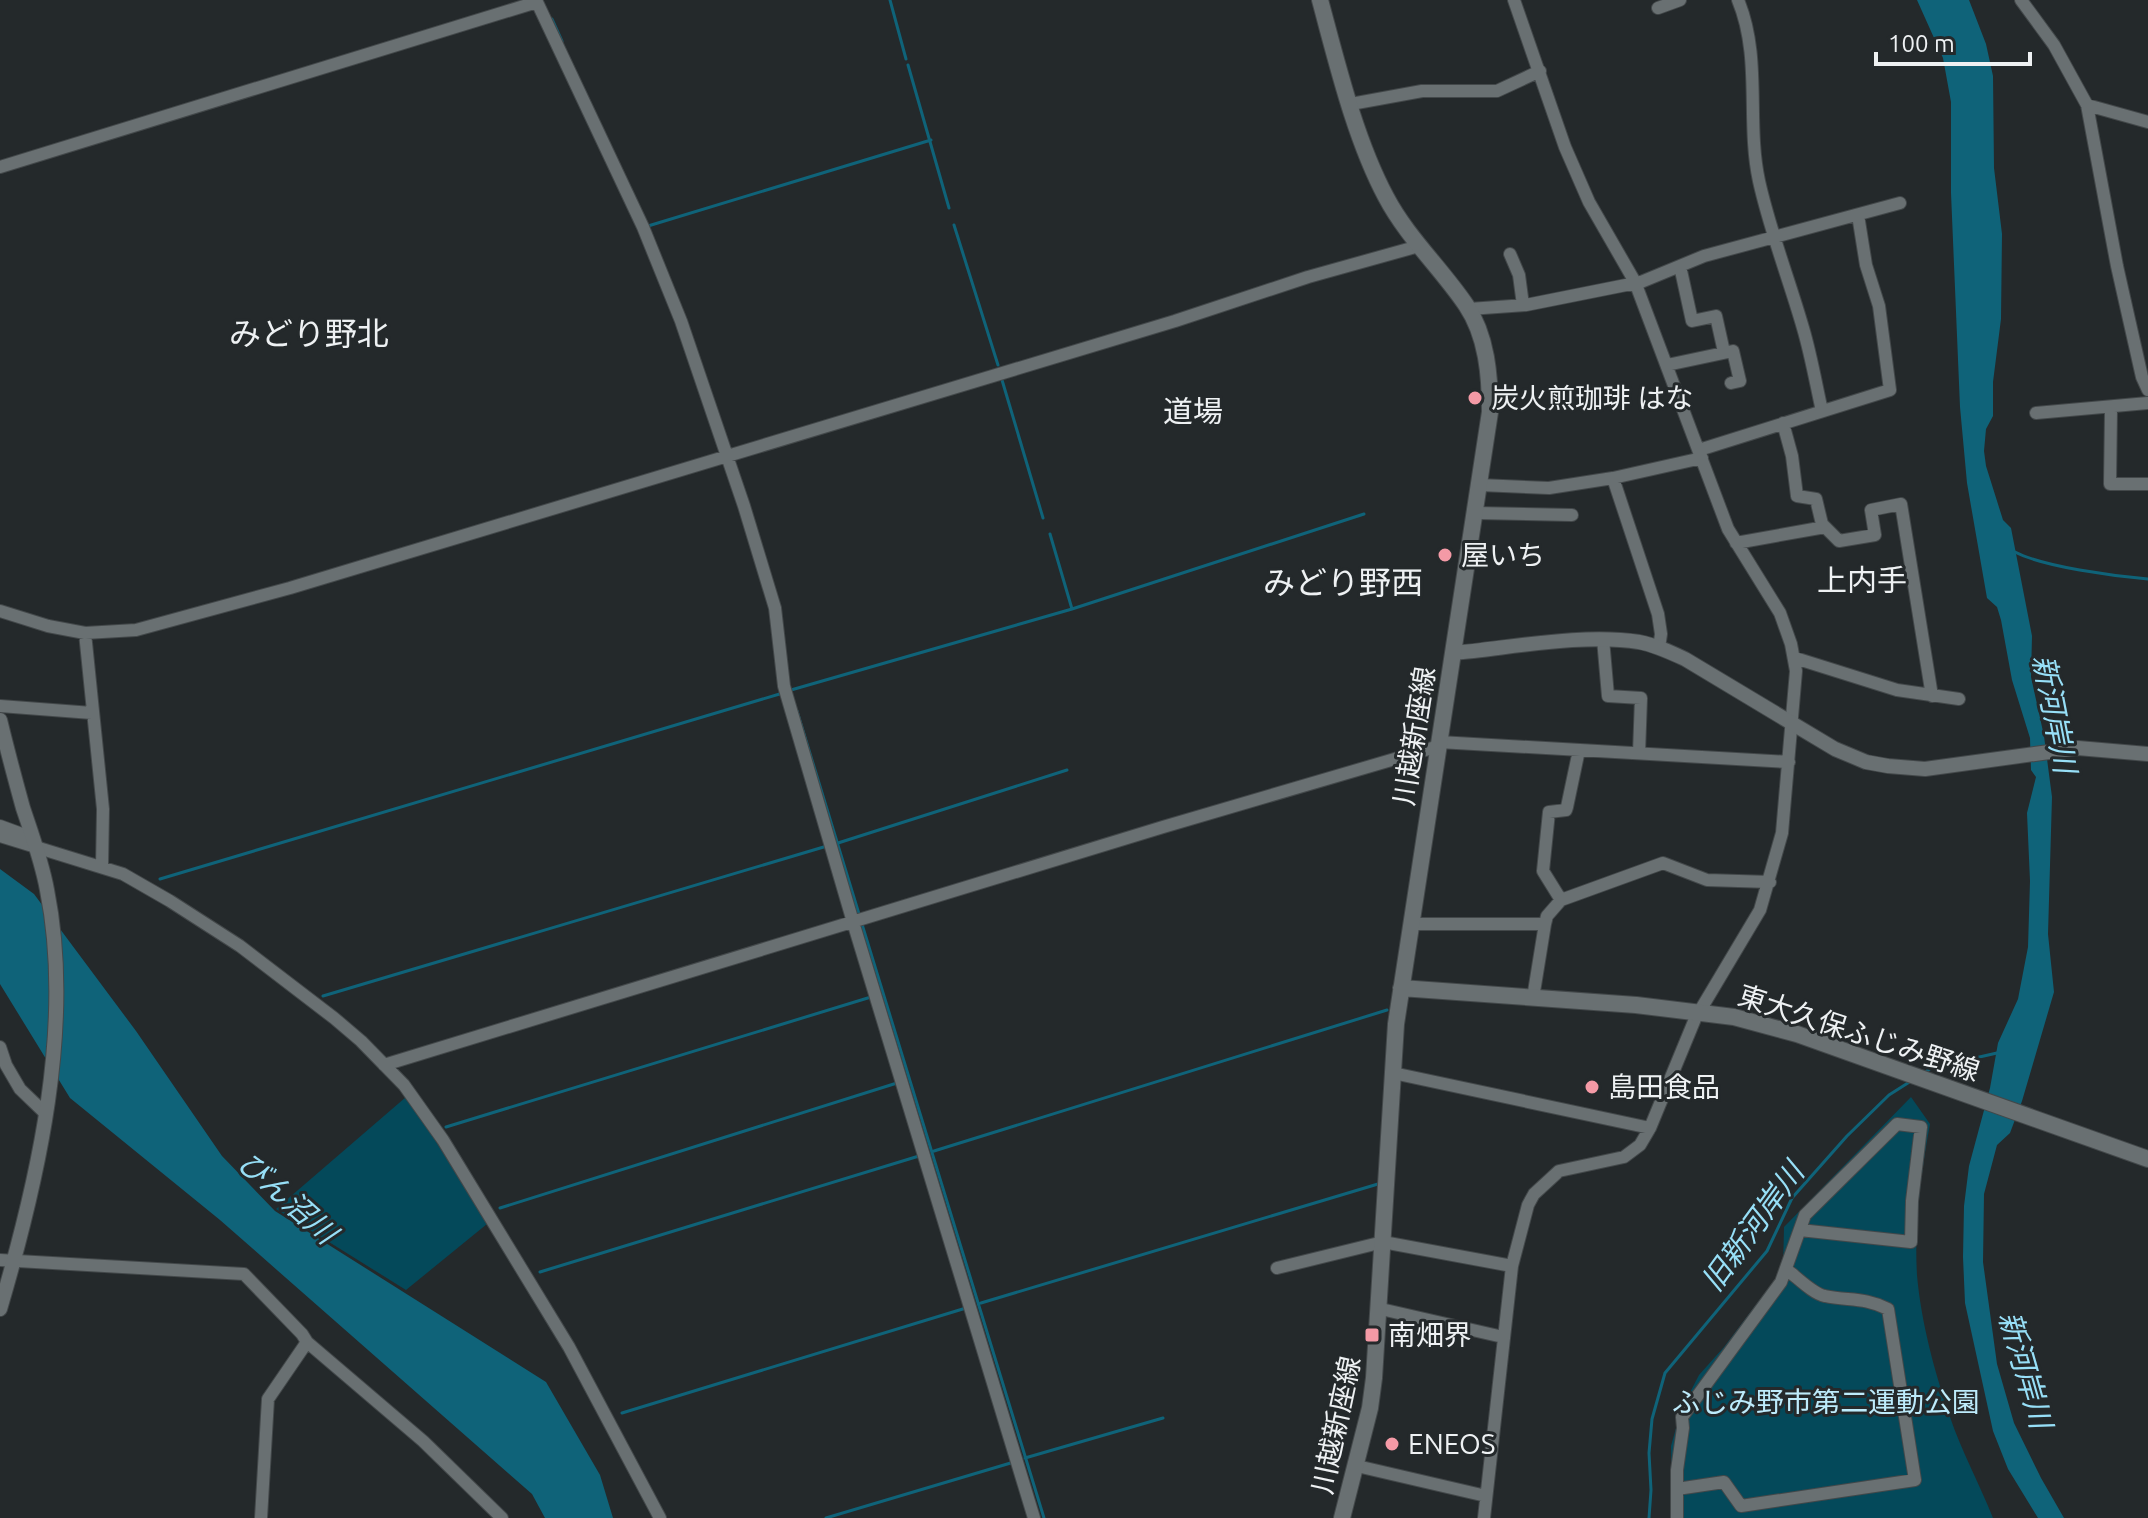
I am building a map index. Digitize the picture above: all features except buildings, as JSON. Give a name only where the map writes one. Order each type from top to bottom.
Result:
[{"type":"main road","name":"川越新座線","points":[[1320,0],[1351,104],[1381,187],[1419,246],[1469,309],[1480,336],[1490,380],[1490,420],[1401,988],[1393,1073],[1381,1309],[1370,1408],[1342,1518]]},
{"type":"main road","name":"東大久保ふじみ野線","points":[[1401,988],[1699,1012],[1766,1025],[2148,1159]]},
{"type":"street","points":[[1484,1518],[1512,1266],[1528,1205],[1559,1171],[1624,1157],[1640,1145],[1699,1012],[1760,910],[1782,833],[1795,658],[1780,613],[1728,529],[1635,282],[1589,202],[1565,147],[1514,0]]},
{"type":"street","points":[[1738,0],[1751,47],[1753,133],[1759,181],[1804,329],[1822,411]]},
{"type":"street","points":[[2021,0],[2054,45],[2087,105],[2117,266],[2142,377],[2148,390]]},
{"type":"street","points":[[0,167],[537,1],[643,227],[681,321],[725,455],[775,608],[784,686],[1034,1518]]},
{"type":"street","points":[[1351,104],[1422,91],[1497,91],[1540,71]]},
{"type":"street","points":[[2087,105],[2148,122]]},
{"type":"street","points":[[1469,309],[1523,305],[1635,282],[1658,276],[1704,256],[1900,203]]},
{"type":"street","points":[[1480,485],[1549,488],[1613,478],[1701,454],[1783,423],[1890,390],[1879,306],[1866,265],[1858,215]]},
{"type":"street","points":[[0,611],[48,626],[85,633],[136,630],[290,588],[1175,321],[1308,277],[1419,246]]},
{"type":"street","points":[[1510,254],[1519,275],[1523,305]]},
{"type":"street","points":[[1680,266],[1692,321],[1716,316],[1724,352]]},
{"type":"street","points":[[1667,365],[1733,351],[1740,381],[1731,383]]},
{"type":"street","points":[[2036,413],[2111,409],[2148,403]]},
{"type":"street","points":[[2111,409],[2110,484],[2148,484]]},
{"type":"street","points":[[1783,423],[1792,456],[1797,496],[1816,499],[1825,527],[1839,541],[1875,535],[1871,510],[1901,504],[1932,696]]},
{"type":"street","points":[[1613,478],[1658,614],[1661,634],[1659,648]]},
{"type":"street","points":[[1476,513],[1572,515]]},
{"type":"street","points":[[1736,543],[1825,527]]},
{"type":"street","points":[[85,633],[103,809],[102,867]]},
{"type":"street","points":[[1603,639],[1608,696],[1641,698],[1639,753]]},
{"type":"street","points":[[1454,653],[1603,639],[1639,642],[1685,659],[1844,753],[1888,766],[1925,769],[2073,749],[2099,748],[2148,754]]},
{"type":"street","points":[[1795,658],[1897,690],[1959,699]]},
{"type":"street","points":[[0,706],[92,713]]},
{"type":"street","points":[[0,720],[47,889],[55,976],[46,1114],[30,1203],[7,1260],[0,1309]]},
{"type":"street","points":[[384,1065],[1439,744],[1789,762]]},
{"type":"street","points":[[1561,900],[1543,871],[1549,812],[1566,810],[1579,750]]},
{"type":"street","points":[[0,826],[129,877],[240,946],[334,1018],[384,1065],[421,1106],[569,1347],[660,1518]]},
{"type":"street","points":[[0,836],[34,842]]},
{"type":"street","points":[[1533,998],[1547,916],[1561,900],[1663,863],[1707,880],[1770,882]]},
{"type":"street","points":[[1410,924],[1545,924]]},
{"type":"street","points":[[0,1047],[3,1065],[25,1095],[46,1114]]},
{"type":"street","points":[[1393,1073],[1650,1128]]},
{"type":"street","points":[[1677,1518],[1682,1417],[1781,1282],[1805,1215],[1897,1124],[1921,1127],[1912,1201],[1911,1242],[1800,1230]]},
{"type":"street","points":[[1277,1268],[1383,1242],[1512,1266]]},
{"type":"street","points":[[7,1260],[244,1274],[307,1342],[423,1441],[502,1518]]},
{"type":"street","points":[[1677,1489],[1724,1482],[1749,1512],[1915,1480],[1888,1309],[1875,1302],[1822,1296],[1787,1270]]},
{"type":"street","points":[[1381,1309],[1503,1337]]},
{"type":"street","points":[[261,1518],[268,1399],[307,1342]]},
{"type":"street","points":[[1357,1466],[1486,1496]]},
{"type":"green space","points":[[406,1097],[487,1224],[406,1290],[276,1209]]},
{"type":"green space","name":"ふじみ野市第二運動公園","points":[[1911,1097],[1930,1124],[1916,1237],[1917,1275],[1925,1329],[1950,1417],[1993,1518],[1672,1518],[1671,1446],[1681,1410],[1699,1375],[1783,1269],[1784,1227]]},
{"type":"shaded area","points":[[1917,0],[1969,0],[1986,44],[1993,76],[1994,168],[2002,234],[2001,319],[1993,382],[1993,416],[1986,429],[1984,451],[2003,520],[2011,528],[2032,636],[2031,677],[2044,736],[2052,797],[2048,934],[2054,992],[2022,1101],[2010,1133],[1997,1145],[1984,1194],[1983,1262],[1997,1364],[2014,1423],[2064,1518],[2038,1518],[2008,1469],[1993,1431],[1965,1303],[1964,1206],[1969,1166],[1990,1088],[1998,1043],[2018,999],[2028,947],[2030,881],[2027,813],[2036,777],[2031,770],[2030,738],[2012,680],[2001,620],[1997,607],[1987,598],[1967,483],[1960,407],[1951,193],[1951,102],[1943,58]]},
{"type":"shaded area","points":[[0,869],[34,894],[136,1031],[222,1156],[275,1211],[546,1382],[600,1475],[613,1518],[545,1518],[532,1494],[220,1220],[70,1098],[0,984]]},
{"type":"waterway","points":[[890,0],[906,59]]},
{"type":"waterway","points":[[552,19],[562,41]]},
{"type":"waterway","points":[[908,65],[949,208]]},
{"type":"waterway","points":[[648,226],[931,140]]},
{"type":"waterway","points":[[954,225],[998,365]]},
{"type":"waterway","points":[[1002,380],[1043,518]]},
{"type":"waterway","points":[[791,690],[1072,609],[1364,514]]},
{"type":"waterway","points":[[1050,534],[1072,609]]},
{"type":"waterway","points":[[2015,552],[2061,566],[2148,579]]},
{"type":"waterway","points":[[160,879],[783,693]]},
{"type":"waterway","points":[[797,711],[859,914]]},
{"type":"waterway","points":[[838,843],[1067,770]]},
{"type":"waterway","points":[[323,996],[827,846]]},
{"type":"waterway","points":[[861,921],[1044,1518]]},
{"type":"waterway","points":[[446,1127],[871,997]]},
{"type":"waterway","points":[[934,1151],[1387,1010]]},
{"type":"waterway","name":"旧新河岸川","points":[[1924,1073],[1931,1068],[1997,1053]]},
{"type":"waterway","name":"旧新河岸川","points":[[1649,1518],[1652,1419],[1665,1373],[1767,1251],[1792,1198],[1847,1136],[1889,1095],[1911,1081]]},
{"type":"waterway","points":[[500,1208],[897,1083]]},
{"type":"waterway","points":[[540,1272],[919,1156]]},
{"type":"waterway","points":[[981,1303],[1378,1184]]},
{"type":"waterway","points":[[622,1413],[966,1308]]},
{"type":"waterway","points":[[1025,1458],[1163,1418]]},
{"type":"waterway","points":[[826,1518],[1014,1462]]},
{"type":"place","name":"炭火煎珈琲 はな","points":[[1475,398]]},
{"type":"place","name":"屋いち","points":[[1445,555]]},
{"type":"place","name":"島田食品","points":[[1592,1087]]},
{"type":"place","name":"南畑界","points":[[1372,1335]]},
{"type":"place","name":"ENEOS","points":[[1392,1444]]},
{"type":"district","name":"みどり野北","points":[[309,334]]},
{"type":"district","name":"道場","points":[[1193,412]]},
{"type":"district","name":"上内手","points":[[1862,581]]},
{"type":"district","name":"みどり野西","points":[[1343,583]]},
{"type":"water label","name":"新河岸川","points":[[2054,714]]},
{"type":"water label","name":"びん沼川","points":[[287,1198]]},
{"type":"water label","name":"新河岸川","points":[[2025,1370]]}]
